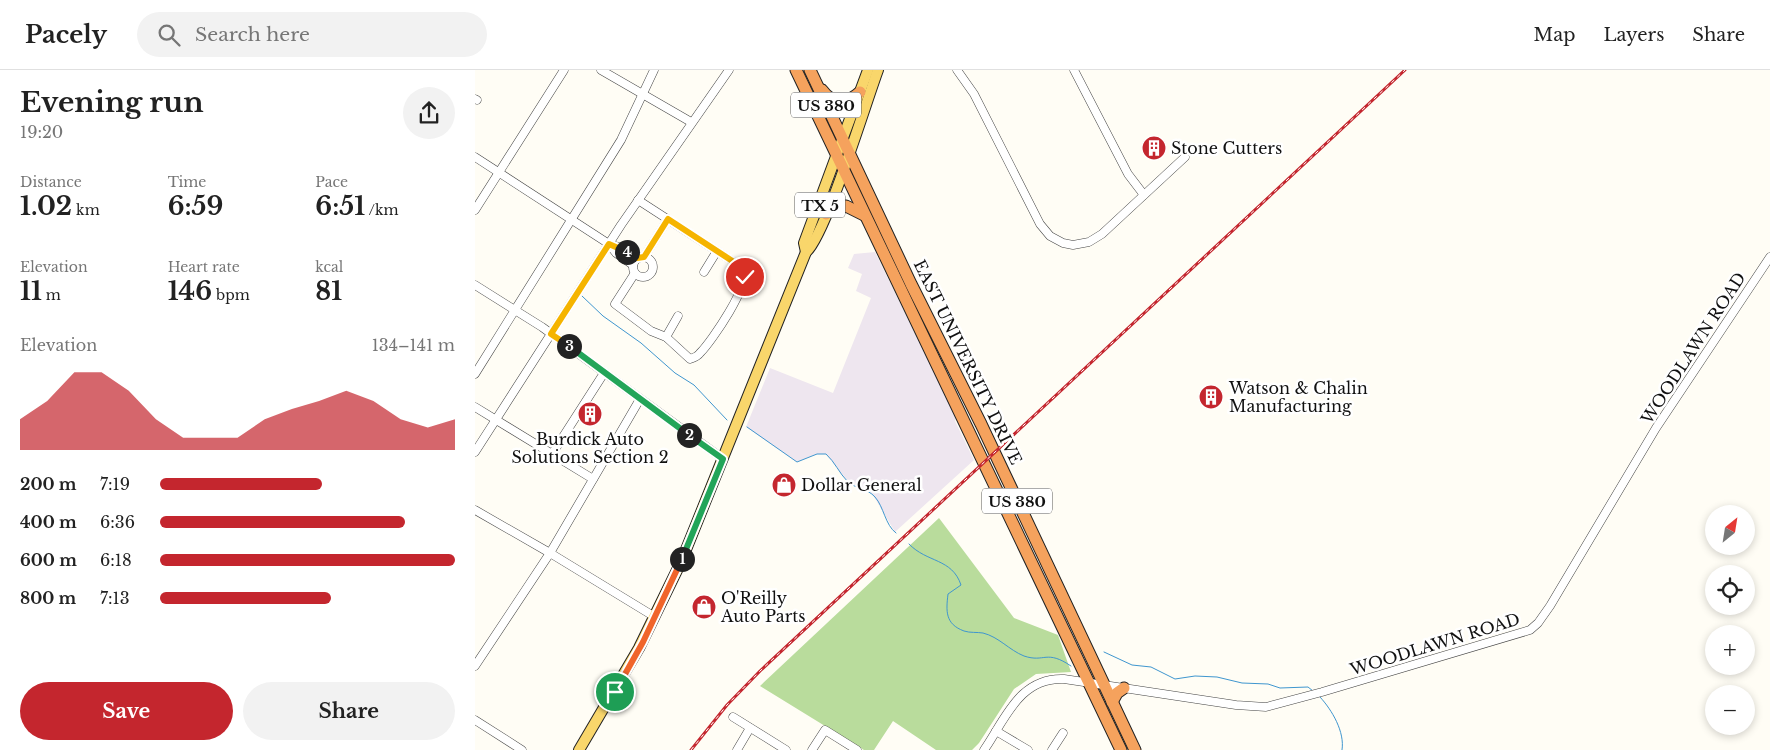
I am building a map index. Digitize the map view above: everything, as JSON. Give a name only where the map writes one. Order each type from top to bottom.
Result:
[{"type":"highway","name":"US 380","points":[[796,70],[843,169]]},
{"type":"highway","name":"US 380","points":[[812,74],[848,152]]},
{"type":"highway","points":[[812,74],[827,96],[835,100],[849,100],[860,92]]},
{"type":"highway","name":"EAST UNIVERSITY DRIVE","points":[[848,152],[911,284],[966,391],[1135,750]]},
{"type":"highway","name":"EAST UNIVERSITY DRIVE","points":[[843,169],[1121,750]]},
{"type":"highway","points":[[826,214],[833,208],[846,206],[865,216]]},
{"type":"highway","points":[[899,289],[911,284]]},
{"type":"highway","points":[[1042,583],[1053,578]]},
{"type":"highway","points":[[1112,702],[1117,693],[1124,688]]},
{"type":"main road","name":"TX 5","points":[[806,252],[804,243],[868,70]]},
{"type":"main road","name":"TX 5","points":[[579,750],[630,665],[690,542],[806,252],[813,247],[878,70]]},
{"type":"street","points":[[475,210],[564,70]]},
{"type":"street","points":[[601,70],[691,122]]},
{"type":"street","points":[[475,374],[625,133],[654,70]]},
{"type":"street","points":[[475,452],[638,200],[729,70]]},
{"type":"street","points":[[957,70],[974,94],[1040,224],[1053,239],[1073,245],[1089,242],[1102,234],[1185,157]]},
{"type":"street","points":[[1074,70],[1127,172],[1144,195]]},
{"type":"street","points":[[475,158],[609,244],[619,246],[637,263]]},
{"type":"street","points":[[638,200],[668,219],[717,251],[745,271],[738,296],[699,354],[690,359],[666,337],[651,331],[615,304],[637,263],[668,219]]},
{"type":"street","points":[[704,272],[717,251]]},
{"type":"street","name":"WOODLAWN ROAD","points":[[984,750],[1015,701],[1033,686],[1059,679],[1236,705],[1266,707],[1530,630],[1538,623],[1550,606],[1656,428],[1770,256]]},
{"type":"street","points":[[475,285],[551,334],[723,459]]},
{"type":"street","points":[[666,337],[678,316]]},
{"type":"street","points":[[552,454],[604,373]]},
{"type":"street","points":[[475,666],[550,552],[640,399]]},
{"type":"street","points":[[475,407],[593,479]]},
{"type":"street","points":[[475,510],[550,552],[655,617]]},
{"type":"street","points":[[733,717],[786,750]]},
{"type":"street","points":[[475,720],[522,750]]},
{"type":"street","points":[[737,750],[750,728]]},
{"type":"street","points":[[812,750],[825,730],[857,750]]},
{"type":"street","points":[[996,731],[1028,750]]},
{"type":"street","points":[[1052,750],[1063,733]]},
{"type":"shaded area","points":[[875,252],[956,416],[955,421],[974,460],[895,532],[873,495],[867,490],[850,484],[826,454],[817,454],[797,462],[746,427],[770,368],[833,393],[871,298],[856,291],[862,274],[848,268],[854,254]]},
{"type":"green space","points":[[939,518],[1014,618],[1058,635],[1071,672],[1036,674],[1014,689],[979,743],[972,750],[936,750],[893,721],[874,750],[864,750],[760,686]]},
{"type":"waterway","points":[[582,296],[603,316],[641,343],[675,373],[694,385],[727,420]]},
{"type":"waterway","points":[[747,427],[797,462],[817,454],[826,454],[848,482],[875,497],[889,525],[896,533]]},
{"type":"waterway","points":[[909,544],[923,555],[945,565],[957,576],[961,585],[948,594],[947,600],[948,616],[953,625],[964,631],[989,635],[1024,656],[1031,658],[1056,658],[1071,666]]},
{"type":"waterway","points":[[1104,652],[1132,665],[1151,667],[1175,679],[1195,676],[1217,677],[1242,683],[1268,684],[1280,688],[1308,687],[1313,691]]},
{"type":"waterway","points":[[1320,697],[1329,708],[1340,729],[1342,750]]},
{"type":"railway","points":[[691,750],[727,705],[760,671],[1405,70]]},
{"type":"place","name":"Stone Cutters","points":[[1154,148]]},
{"type":"place","name":"Watson & Chalin Manufacturing","points":[[1211,397]]},
{"type":"place","name":"Burdick Auto Solutions Section 2","points":[[590,414]]},
{"type":"place","name":"Dollar General","points":[[784,485]]},
{"type":"place","name":"O'Reilly Auto Parts","points":[[704,607]]},
{"type":"route","points":[[615,692],[643,642],[677,572],[723,459],[551,334],[609,244],[619,246],[637,258],[644,257],[668,219],[743,268],[745,277]]}]
